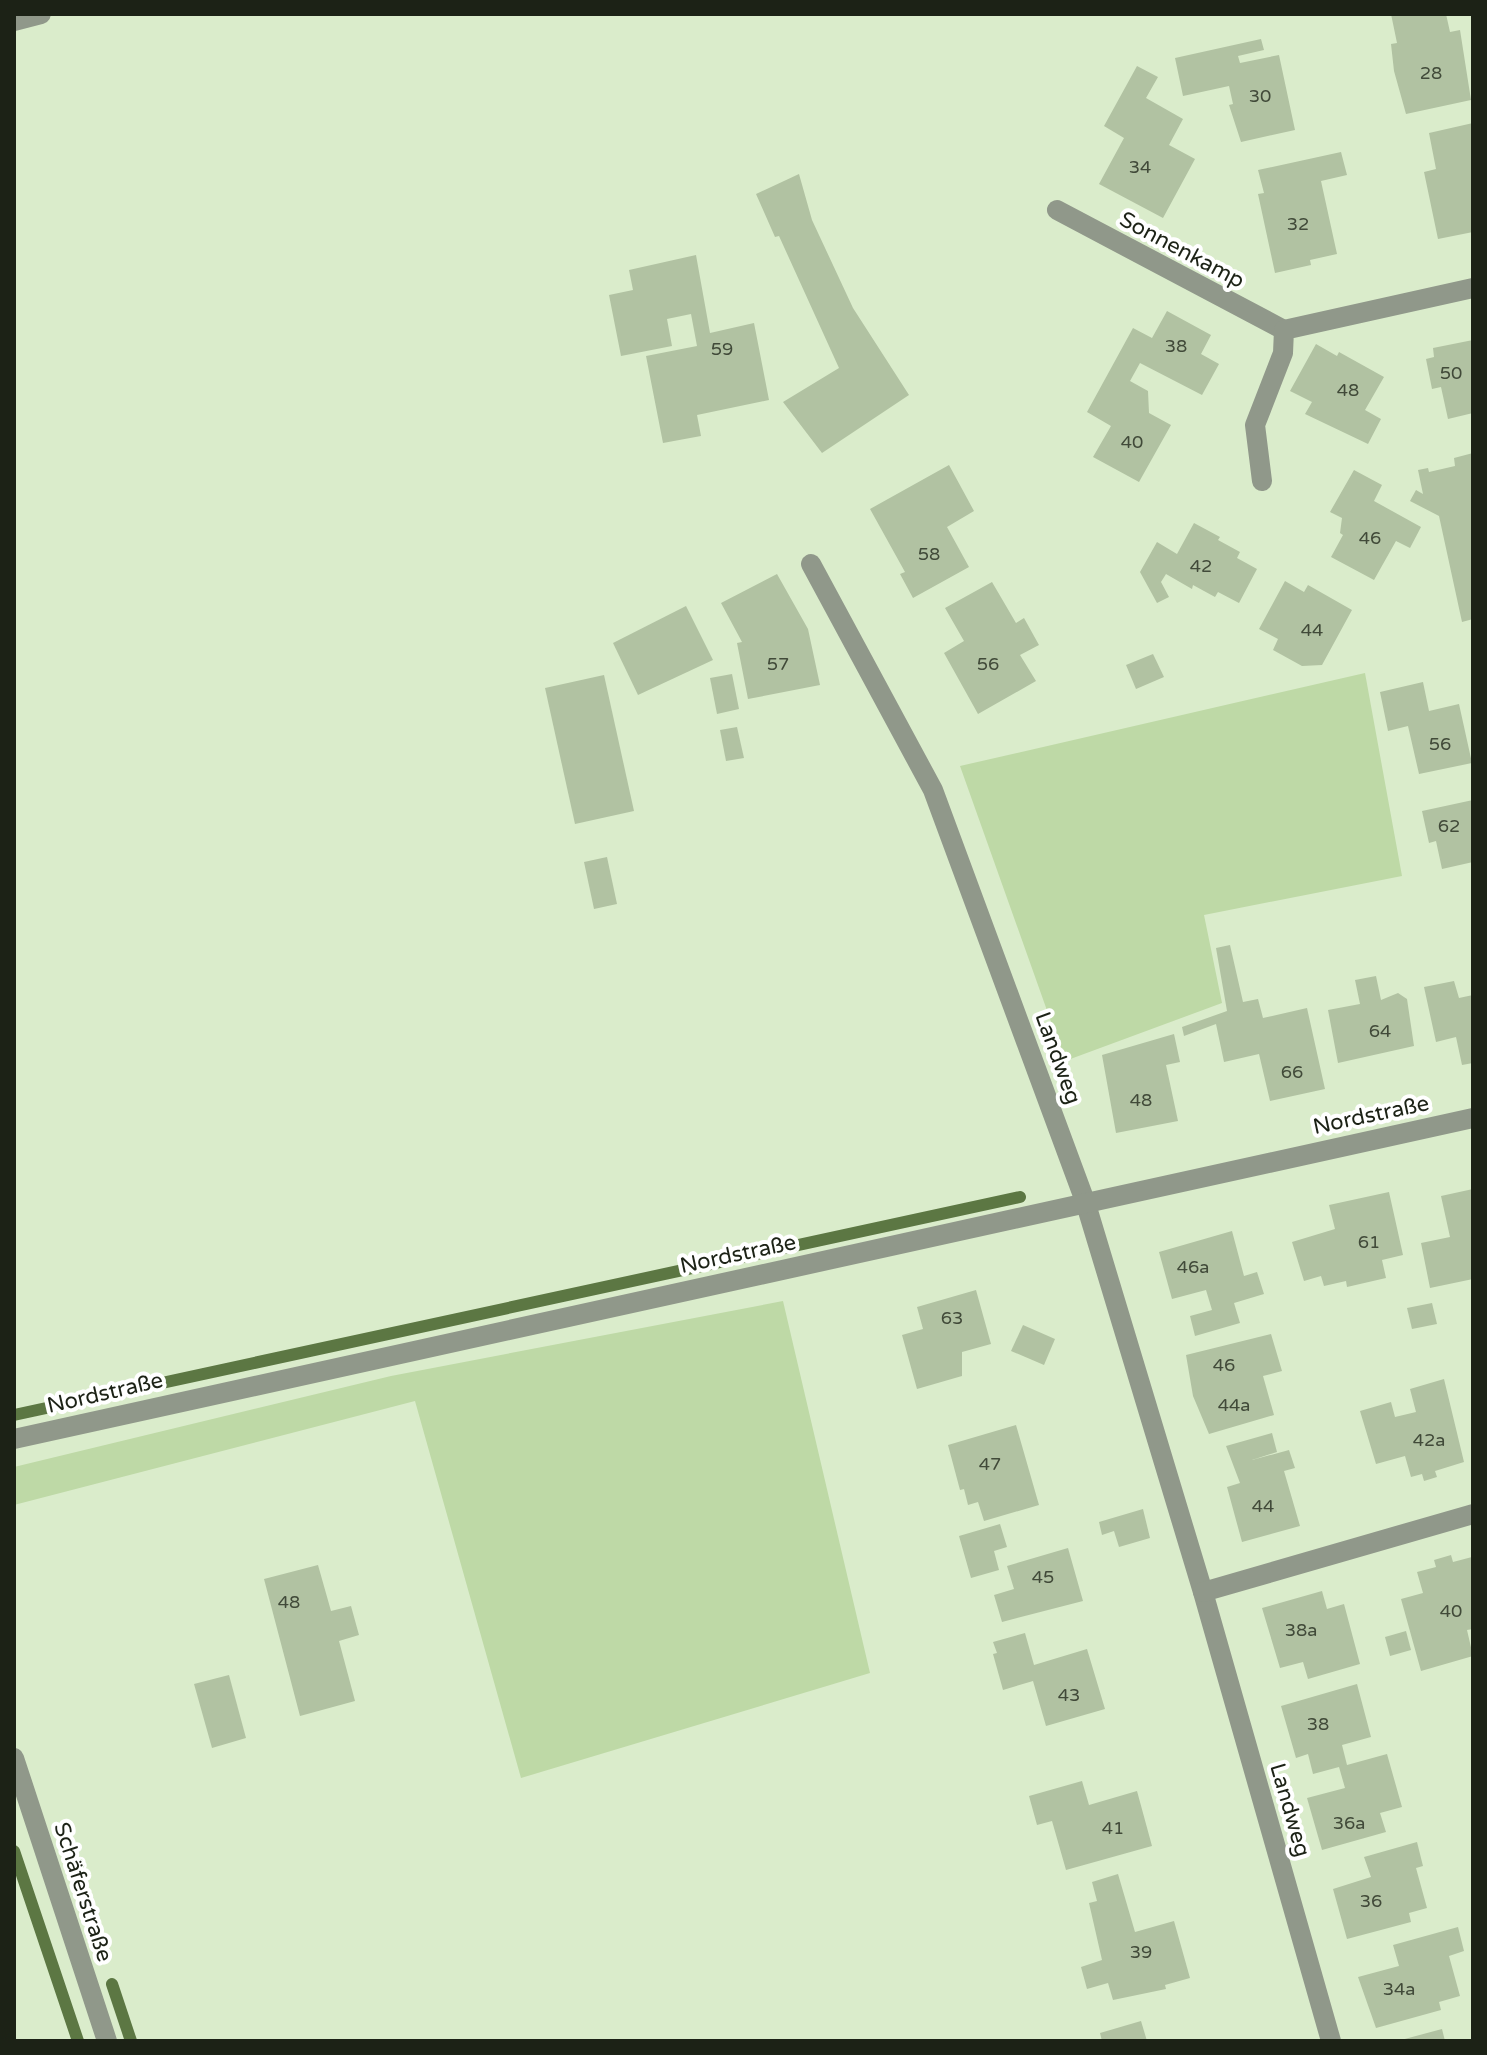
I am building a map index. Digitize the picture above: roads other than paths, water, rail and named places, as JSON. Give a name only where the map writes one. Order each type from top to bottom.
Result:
[{"type":"street","points":[[14,21],[41,14]]},
{"type":"street","name":"Sonnenkamp","points":[[1057,210],[1284,330]]},
{"type":"street","points":[[1262,481],[1255,425],[1283,353],[1284,330],[1473,288]]},
{"type":"street","name":"Landweg","points":[[811,564],[933,790],[1085,1201],[1203,1592],[1331,2041]]},
{"type":"street","name":"Nordstraße","points":[[14,1439],[1473,1118]]},
{"type":"street","points":[[1203,1592],[1473,1514]]},
{"type":"street","name":"Schäferstraße","points":[[14,1758],[107,2041]]},
{"type":"waterway","points":[[14,1415],[1020,1197]]},
{"type":"waterway","points":[[14,1851],[78,2041]]},
{"type":"waterway","points":[[112,1984],[131,2041]]}]
